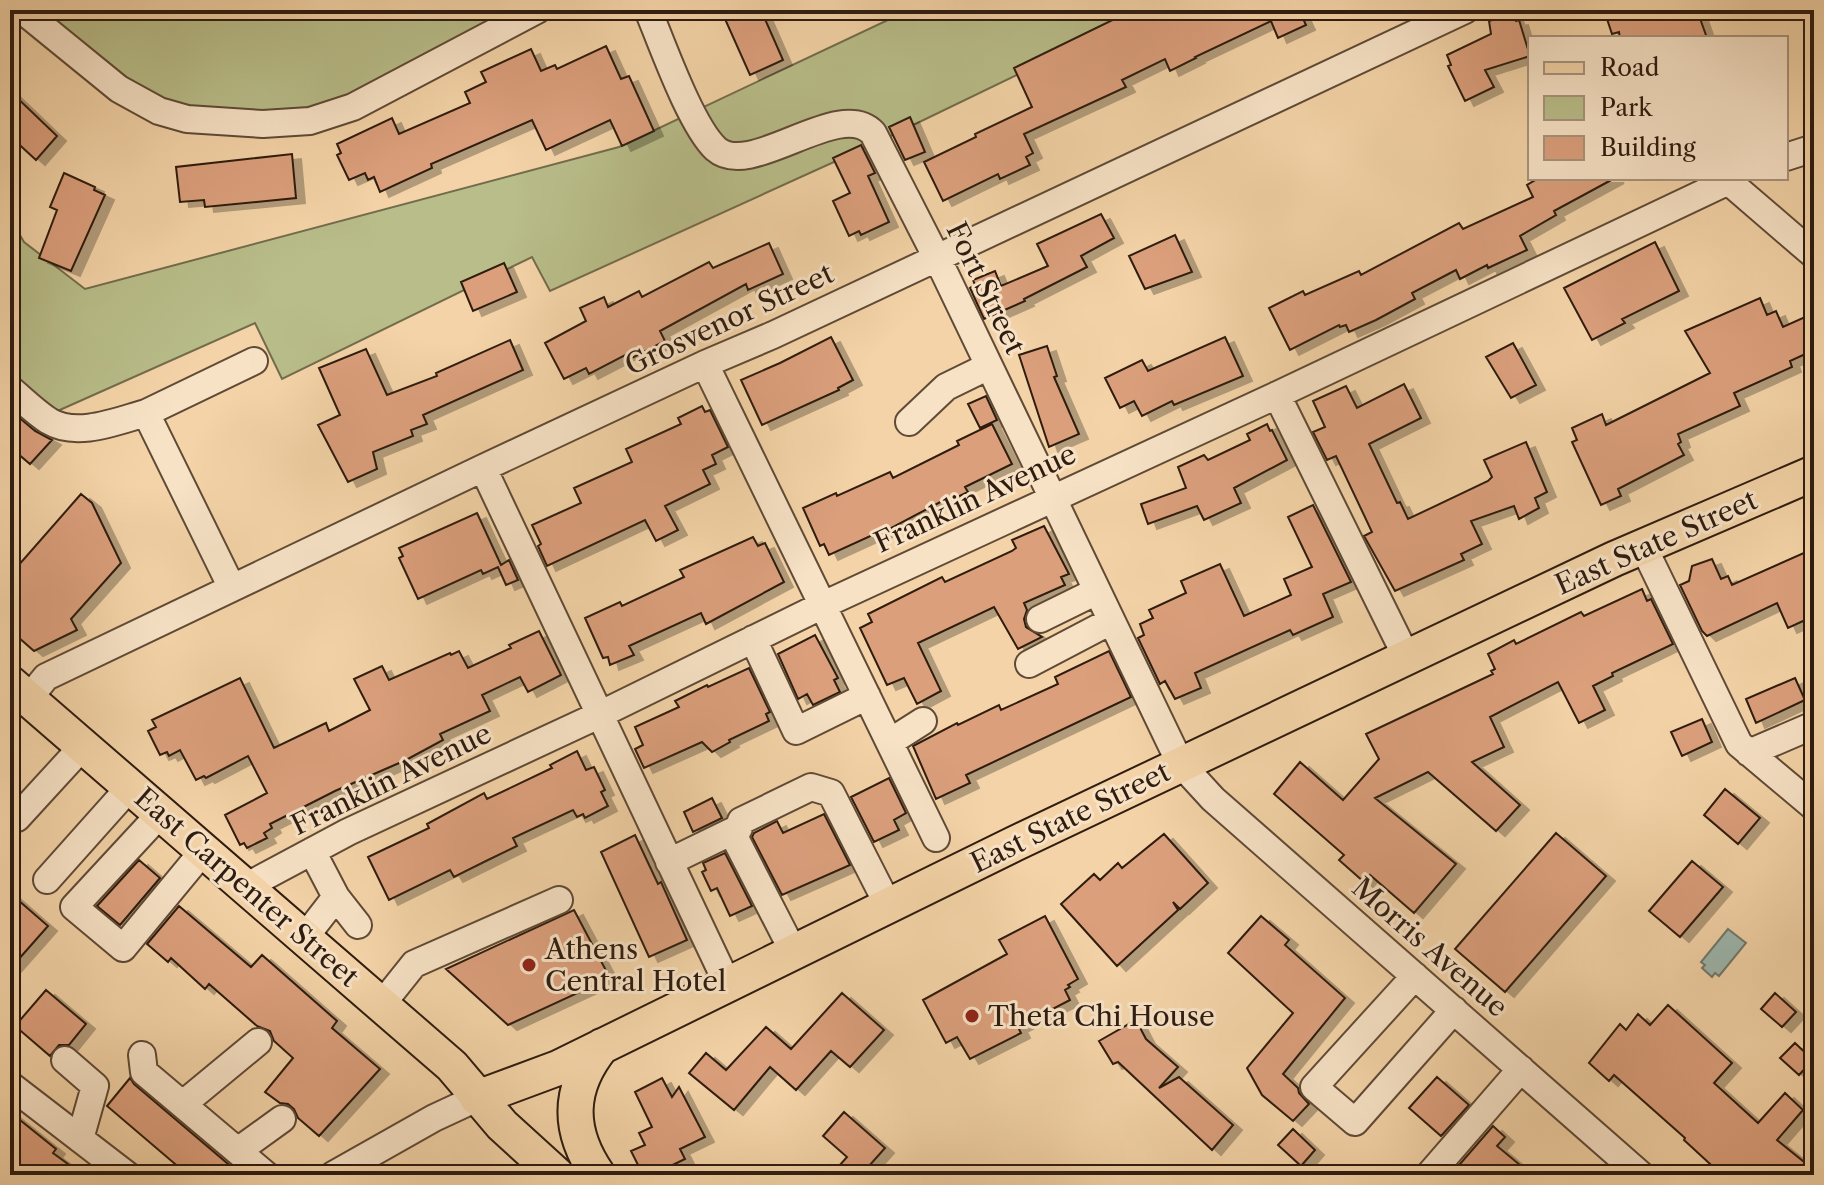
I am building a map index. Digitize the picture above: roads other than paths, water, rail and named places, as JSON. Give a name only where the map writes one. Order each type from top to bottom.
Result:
[{"type":"main road","name":"East State Street","points":[[477,1098],[558,1068],[1180,763],[1643,546],[1814,473]]},
{"type":"main road","name":"East Carpenter Street","points":[[19,691],[452,1066],[477,1098],[520,1143],[557,1175]]},
{"type":"main road","points":[[598,1175],[581,1144],[575,1116],[579,1085],[602,1046]]},
{"type":"street","points":[[22,10],[119,89],[159,111],[187,119],[263,124],[310,121],[353,107],[537,10]]},
{"type":"street","name":"Fort Street","points":[[648,10],[703,133],[713,147],[729,156],[744,156],[853,122],[873,133],[1180,763]]},
{"type":"street","name":"Grosvenor Street","points":[[19,691],[483,468],[1465,10]]},
{"type":"street","points":[[1788,156],[1814,148]]},
{"type":"street","points":[[1732,180],[1814,255]]},
{"type":"street","name":"Franklin Avenue","points":[[247,886],[348,832],[599,715],[823,605],[1732,180]]},
{"type":"street","points":[[10,389],[49,421],[78,428],[146,413],[254,361]]},
{"type":"street","points":[[705,364],[936,838]]},
{"type":"street","points":[[909,422],[946,387],[989,366]]},
{"type":"street","points":[[1277,395],[1407,658]]},
{"type":"street","points":[[146,413],[232,588]]},
{"type":"street","points":[[483,468],[728,985]]},
{"type":"street","points":[[1643,546],[1734,735],[1749,753],[1814,807]]},
{"type":"street","points":[[1040,619],[1097,591]]},
{"type":"street","points":[[1029,664],[1111,621]]},
{"type":"street","points":[[753,639],[796,731],[867,696]]},
{"type":"street","points":[[890,742],[923,721]]},
{"type":"street","points":[[1749,753],[1814,725]]},
{"type":"street","points":[[17,818],[83,746]]},
{"type":"street","name":"Morris Avenue","points":[[1180,763],[1213,799],[1641,1175]]},
{"type":"street","points":[[47,880],[130,787]]},
{"type":"street","points":[[794,953],[735,838],[741,821],[811,787],[831,793],[889,907]]},
{"type":"street","points":[[161,813],[74,907],[123,948],[204,850]]},
{"type":"street","points":[[669,862],[739,828]]},
{"type":"street","points":[[312,851],[336,897],[358,925]]},
{"type":"street","points":[[305,937],[336,897]]},
{"type":"street","points":[[382,1004],[414,964],[559,900]]},
{"type":"street","points":[[1415,976],[1314,1087],[1355,1122],[1454,1010]]},
{"type":"street","points":[[183,1104],[258,1042]]},
{"type":"street","points":[[142,1055],[144,1072],[266,1175]]},
{"type":"street","points":[[65,1060],[95,1086],[80,1139]]},
{"type":"street","points":[[1429,1175],[1521,1069]]},
{"type":"street","points":[[10,1085],[127,1175]]},
{"type":"street","name":"East State Street","points":[[333,1175],[434,1118],[477,1098]]},
{"type":"street","points":[[239,1150],[282,1119]]},
{"type":"water","points":[[1728,929],[1746,943],[1719,976],[1715,973],[1712,977],[1702,968],[1705,965],[1701,962]]},
{"type":"place","name":"Athens Central Hotel","points":[[529,965]]},
{"type":"place","name":"Theta Chi House","points":[[972,1016]]}]
